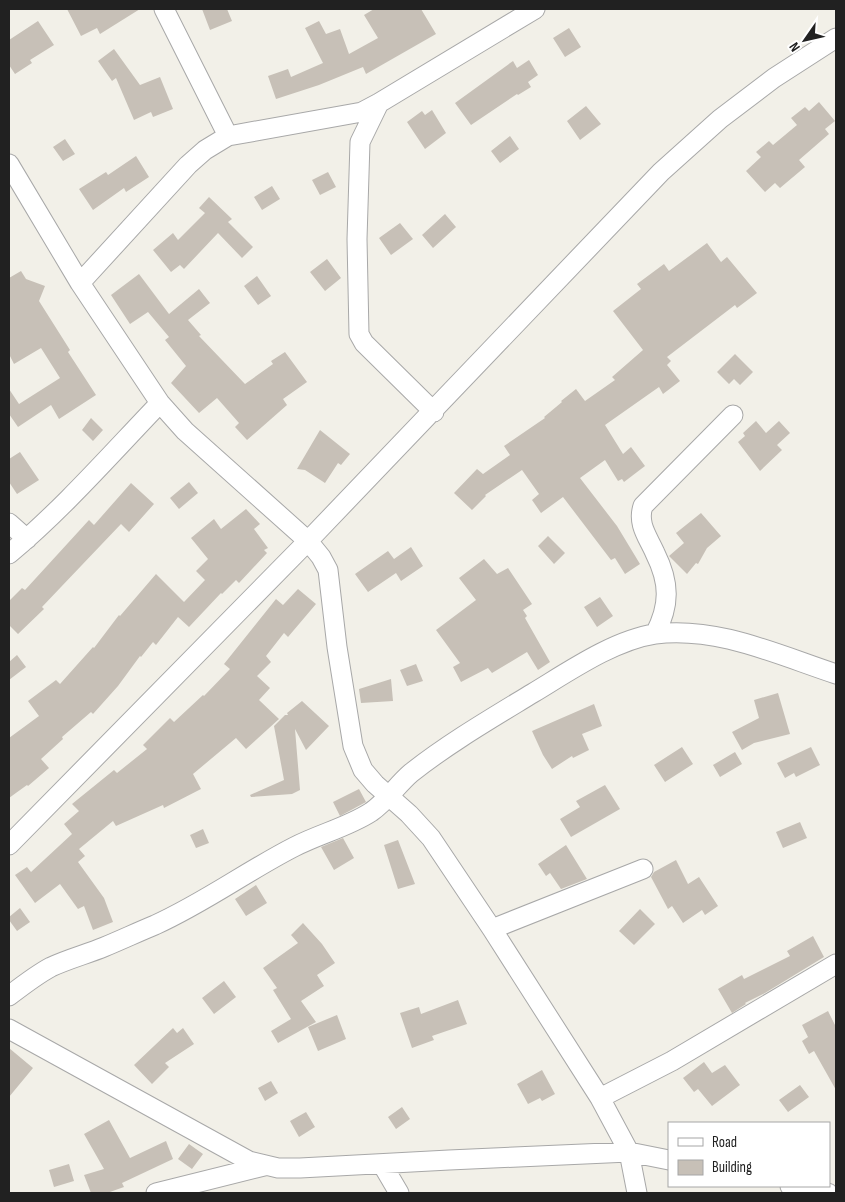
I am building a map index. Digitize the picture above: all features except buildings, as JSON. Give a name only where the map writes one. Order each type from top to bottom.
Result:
[{"type":"street","points":[[164,9],[228,136]]},
{"type":"street","points":[[80,283],[188,165],[205,150],[228,136],[362,112],[535,9]]},
{"type":"street","points":[[9,845],[434,412],[661,172],[720,119],[774,78],[836,38]]},
{"type":"street","points":[[379,103],[360,142],[357,239],[359,334],[364,343],[434,412]]},
{"type":"street","points":[[9,164],[80,283],[160,403],[185,431],[308,541],[321,557],[328,570],[339,657],[353,746],[357,758],[368,778],[409,814],[431,838],[492,930],[600,1098],[630,1152],[637,1193]]},
{"type":"street","points":[[9,554],[27,539],[160,403]]},
{"type":"street","points":[[654,634],[663,619],[666,584],[655,553],[641,525],[640,516],[643,506],[733,415]]},
{"type":"street","points":[[9,523],[27,539]]},
{"type":"street","points":[[9,996],[53,967],[104,948],[194,906],[293,847],[371,812],[411,773],[502,712],[606,651],[633,640],[654,634],[689,633],[713,636],[737,641],[836,674]]},
{"type":"street","points":[[492,930],[643,869]]},
{"type":"street","points":[[600,1098],[672,1060],[836,964]]},
{"type":"street","points":[[9,1029],[249,1160],[264,1166],[300,1168],[630,1152],[668,1160]]},
{"type":"street","points":[[382,1164],[399,1193]]},
{"type":"street","points":[[156,1193],[264,1166]]},
{"type":"street","points":[[795,1187],[828,1193]]}]
